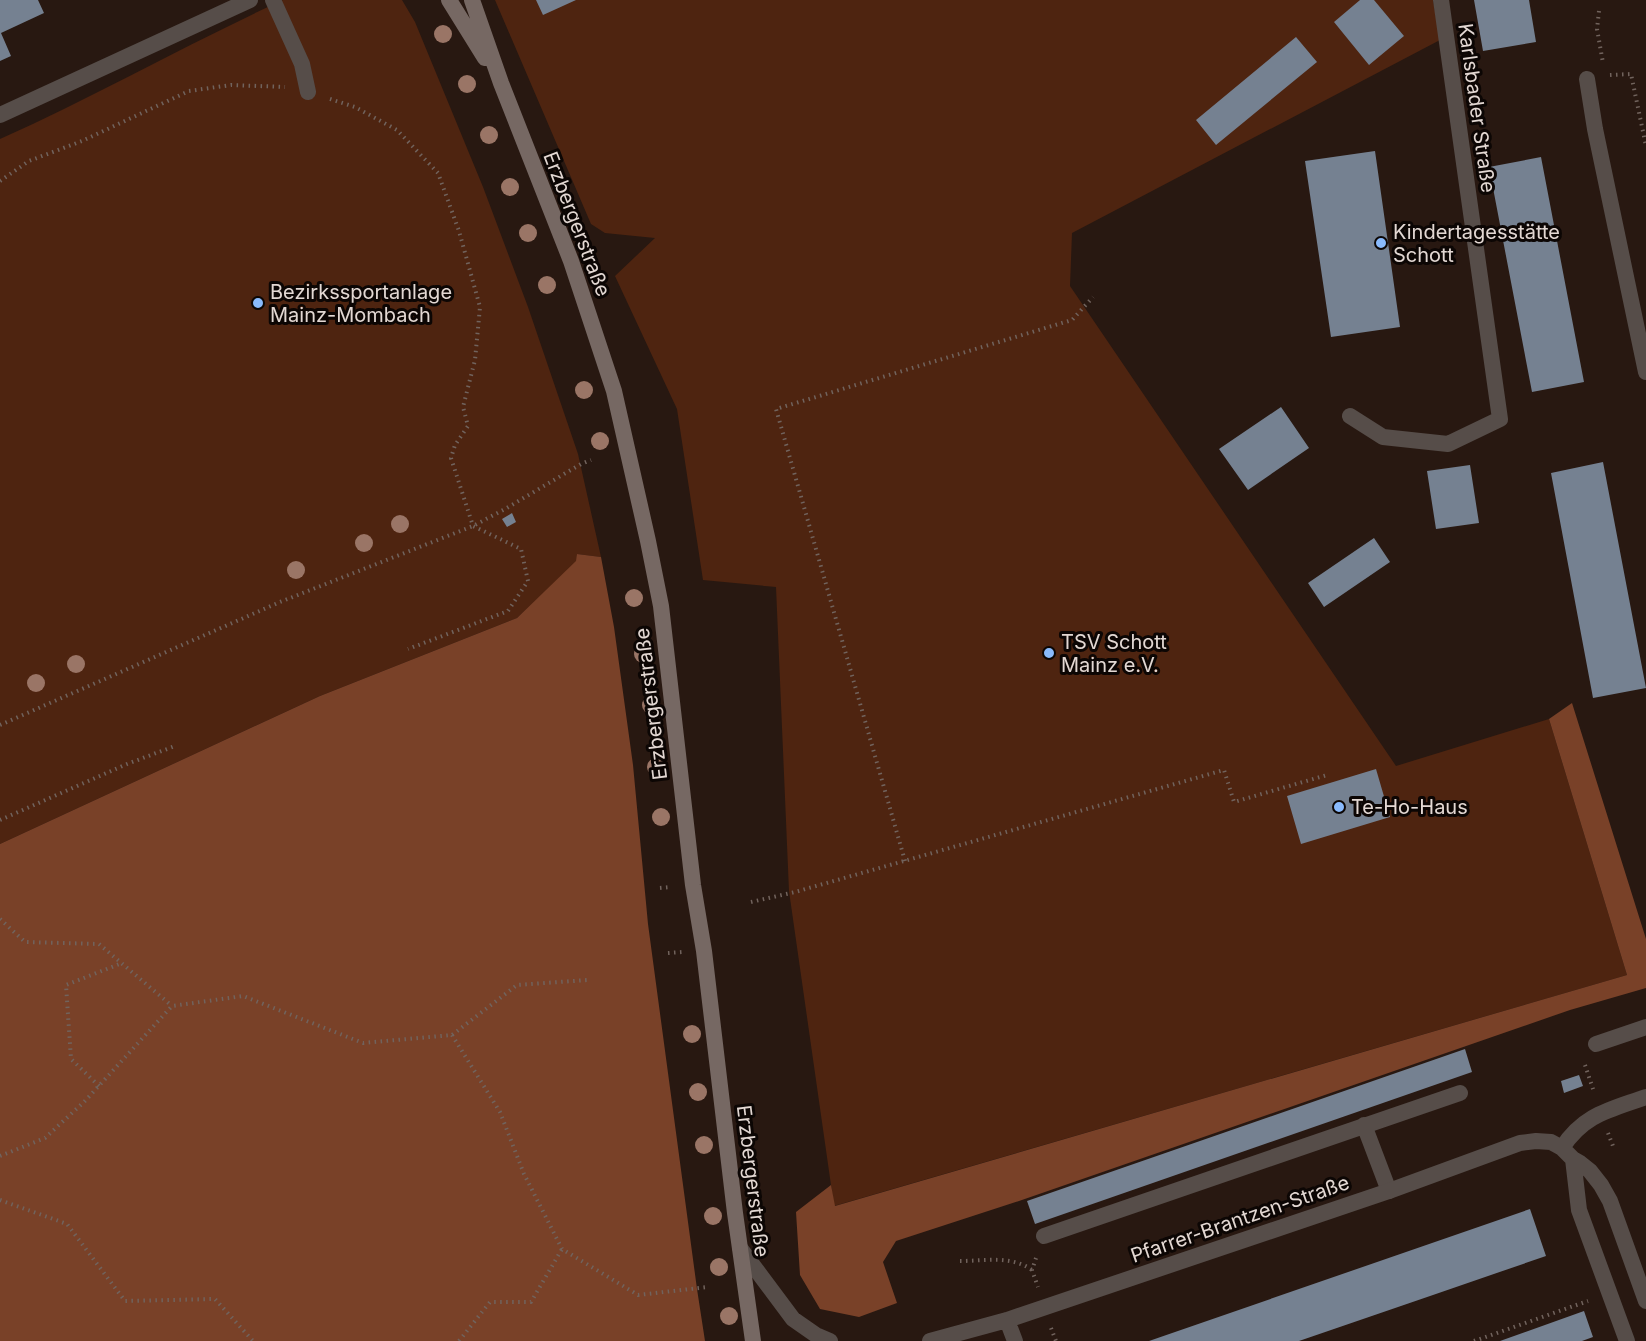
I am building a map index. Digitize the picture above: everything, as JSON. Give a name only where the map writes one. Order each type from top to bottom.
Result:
[{"type":"main road","name":"Erzbergerstraße","points":[[449,0],[501,83]]},
{"type":"main road","name":"Erzbergerstraße","points":[[472,0],[501,83],[572,261],[614,391],[650,552],[661,606],[694,895],[704,951],[753,1341]]},
{"type":"street","points":[[0,115],[250,0]]},
{"type":"street","points":[[273,0],[302,64],[308,92]]},
{"type":"street","name":"Karlsbader Straße","points":[[1350,416],[1383,437],[1448,444],[1500,418],[1441,0]]},
{"type":"street","points":[[1587,79],[1595,129],[1646,372]]},
{"type":"street","points":[[1596,1044],[1646,1027]]},
{"type":"street","points":[[1044,1236],[1460,1093]]},
{"type":"street","points":[[1627,1341],[1579,1210],[1567,1154],[1578,1128],[1589,1119],[1646,1097]]},
{"type":"street","points":[[1364,1125],[1389,1191]]},
{"type":"street","name":"Pfarrer-Brantzen-Straße","points":[[930,1341],[1007,1320],[1389,1191],[1520,1143],[1536,1141],[1551,1142],[1590,1171],[1601,1185],[1610,1202],[1646,1301]]},
{"type":"street","points":[[740,1248],[793,1319],[816,1335],[830,1341]]},
{"type":"street","points":[[1007,1320],[1015,1341]]},
{"type":"path","points":[[1599,11],[1597,29],[1606,75]]},
{"type":"path","points":[[1587,79],[1606,75],[1631,74],[1646,146]]},
{"type":"path","points":[[0,181],[29,161],[82,141],[189,91],[231,86],[294,87],[355,107],[397,130],[438,173],[459,231],[480,307],[475,360],[463,406],[468,426],[455,446],[452,458],[473,526],[521,549],[528,581],[508,611],[408,648]]},
{"type":"path","points":[[905,861],[776,409],[1072,320],[1093,297]]},
{"type":"path","points":[[0,724],[280,602],[473,526],[591,460]]},
{"type":"path","points":[[0,820],[127,764],[175,746]]},
{"type":"path","points":[[751,902],[795,892],[1224,770],[1234,802],[1326,775]]},
{"type":"path","points":[[0,919],[25,942],[99,944],[172,1006]]},
{"type":"path","points":[[99,1086],[71,1059],[66,985],[122,963]]},
{"type":"path","points":[[0,1156],[45,1138],[85,1101],[172,1006],[243,996],[363,1043],[452,1035],[517,985],[587,980]]},
{"type":"path","points":[[452,1035],[500,1112],[524,1174],[562,1249],[638,1295],[708,1287]]},
{"type":"path","points":[[0,1200],[67,1224],[124,1301],[215,1299],[253,1341]]},
{"type":"path","points":[[1032,1270],[1044,1236]]},
{"type":"path","points":[[459,1341],[490,1302],[531,1302],[562,1249]]},
{"type":"path","points":[[960,1261],[1006,1260],[1022,1263],[1032,1270],[1040,1294]]},
{"type":"path","points":[[1474,1341],[1588,1300]]},
{"type":"shaded area","name":"Bezirkssportanlage Mainz-Mombach","points":[[283,0],[402,0],[415,22],[483,187],[528,307],[578,454],[601,557],[577,554],[577,561],[517,618],[320,696],[0,844],[0,139]]},
{"type":"shaded area","name":"TSV Schott Mainz e.V.","points":[[495,0],[1433,0],[1440,40],[1072,233],[1070,286],[1396,766],[1549,719],[1627,975],[834,1206],[789,891],[776,587],[703,580],[677,409],[615,276],[655,238],[605,233],[591,224]]},
{"type":"shaded area","points":[[577,554],[601,557],[614,627],[633,765],[648,924],[705,1341],[0,1341],[0,844],[320,696],[517,618],[576,561]]},
{"type":"shaded area","points":[[1572,703],[1646,939],[1646,988],[1570,1010],[1019,1201],[896,1241],[883,1262],[897,1303],[859,1317],[820,1309],[800,1275],[796,1212],[831,1185],[835,1206],[1627,975],[1549,719]]},
{"type":"building","points":[[0,0],[38,0],[44,13],[1,33],[11,56],[0,61]]},
{"type":"building","points":[[536,0],[576,0],[543,15]]},
{"type":"building","points":[[1360,0],[1374,0],[1404,36],[1369,65],[1334,22]]},
{"type":"building","points":[[1474,0],[1529,0],[1536,42],[1483,51]]},
{"type":"building","points":[[1296,37],[1317,62],[1216,145],[1196,120]]},
{"type":"building","points":[[1375,151],[1400,327],[1331,337],[1305,161]]},
{"type":"building","points":[[1541,157],[1584,382],[1532,392],[1489,167]]},
{"type":"building","points":[[1281,407],[1309,448],[1248,490],[1219,449]]},
{"type":"building","points":[[1603,462],[1646,688],[1593,698],[1551,473]]},
{"type":"building","points":[[1470,465],[1479,523],[1436,529],[1427,471]]},
{"type":"building","points":[[512,513],[516,522],[507,527],[502,519]]},
{"type":"building","points":[[1374,538],[1390,562],[1324,607],[1308,583]]},
{"type":"building","name":"Te-Ho-Haus","points":[[1376,769],[1390,817],[1301,844],[1287,796]]},
{"type":"building","points":[[1465,1049],[1472,1072],[1035,1224],[1027,1201]]},
{"type":"building","points":[[1579,1075],[1583,1086],[1564,1093],[1561,1081]]},
{"type":"building","points":[[1530,1209],[1546,1256],[1299,1341],[1149,1341]]},
{"type":"building","points":[[1584,1311],[1593,1337],[1582,1341],[1500,1341]]},
{"type":"place","name":"Kindertagesstätte Schott","points":[[1381,243]]},
{"type":"place","name":"Bezirkssportanlage Mainz-Mombach","points":[[258,303]]},
{"type":"place","name":"TSV Schott Mainz e.V.","points":[[1049,653]]},
{"type":"place","name":"Te-Ho-Haus","points":[[1339,807]]}]
